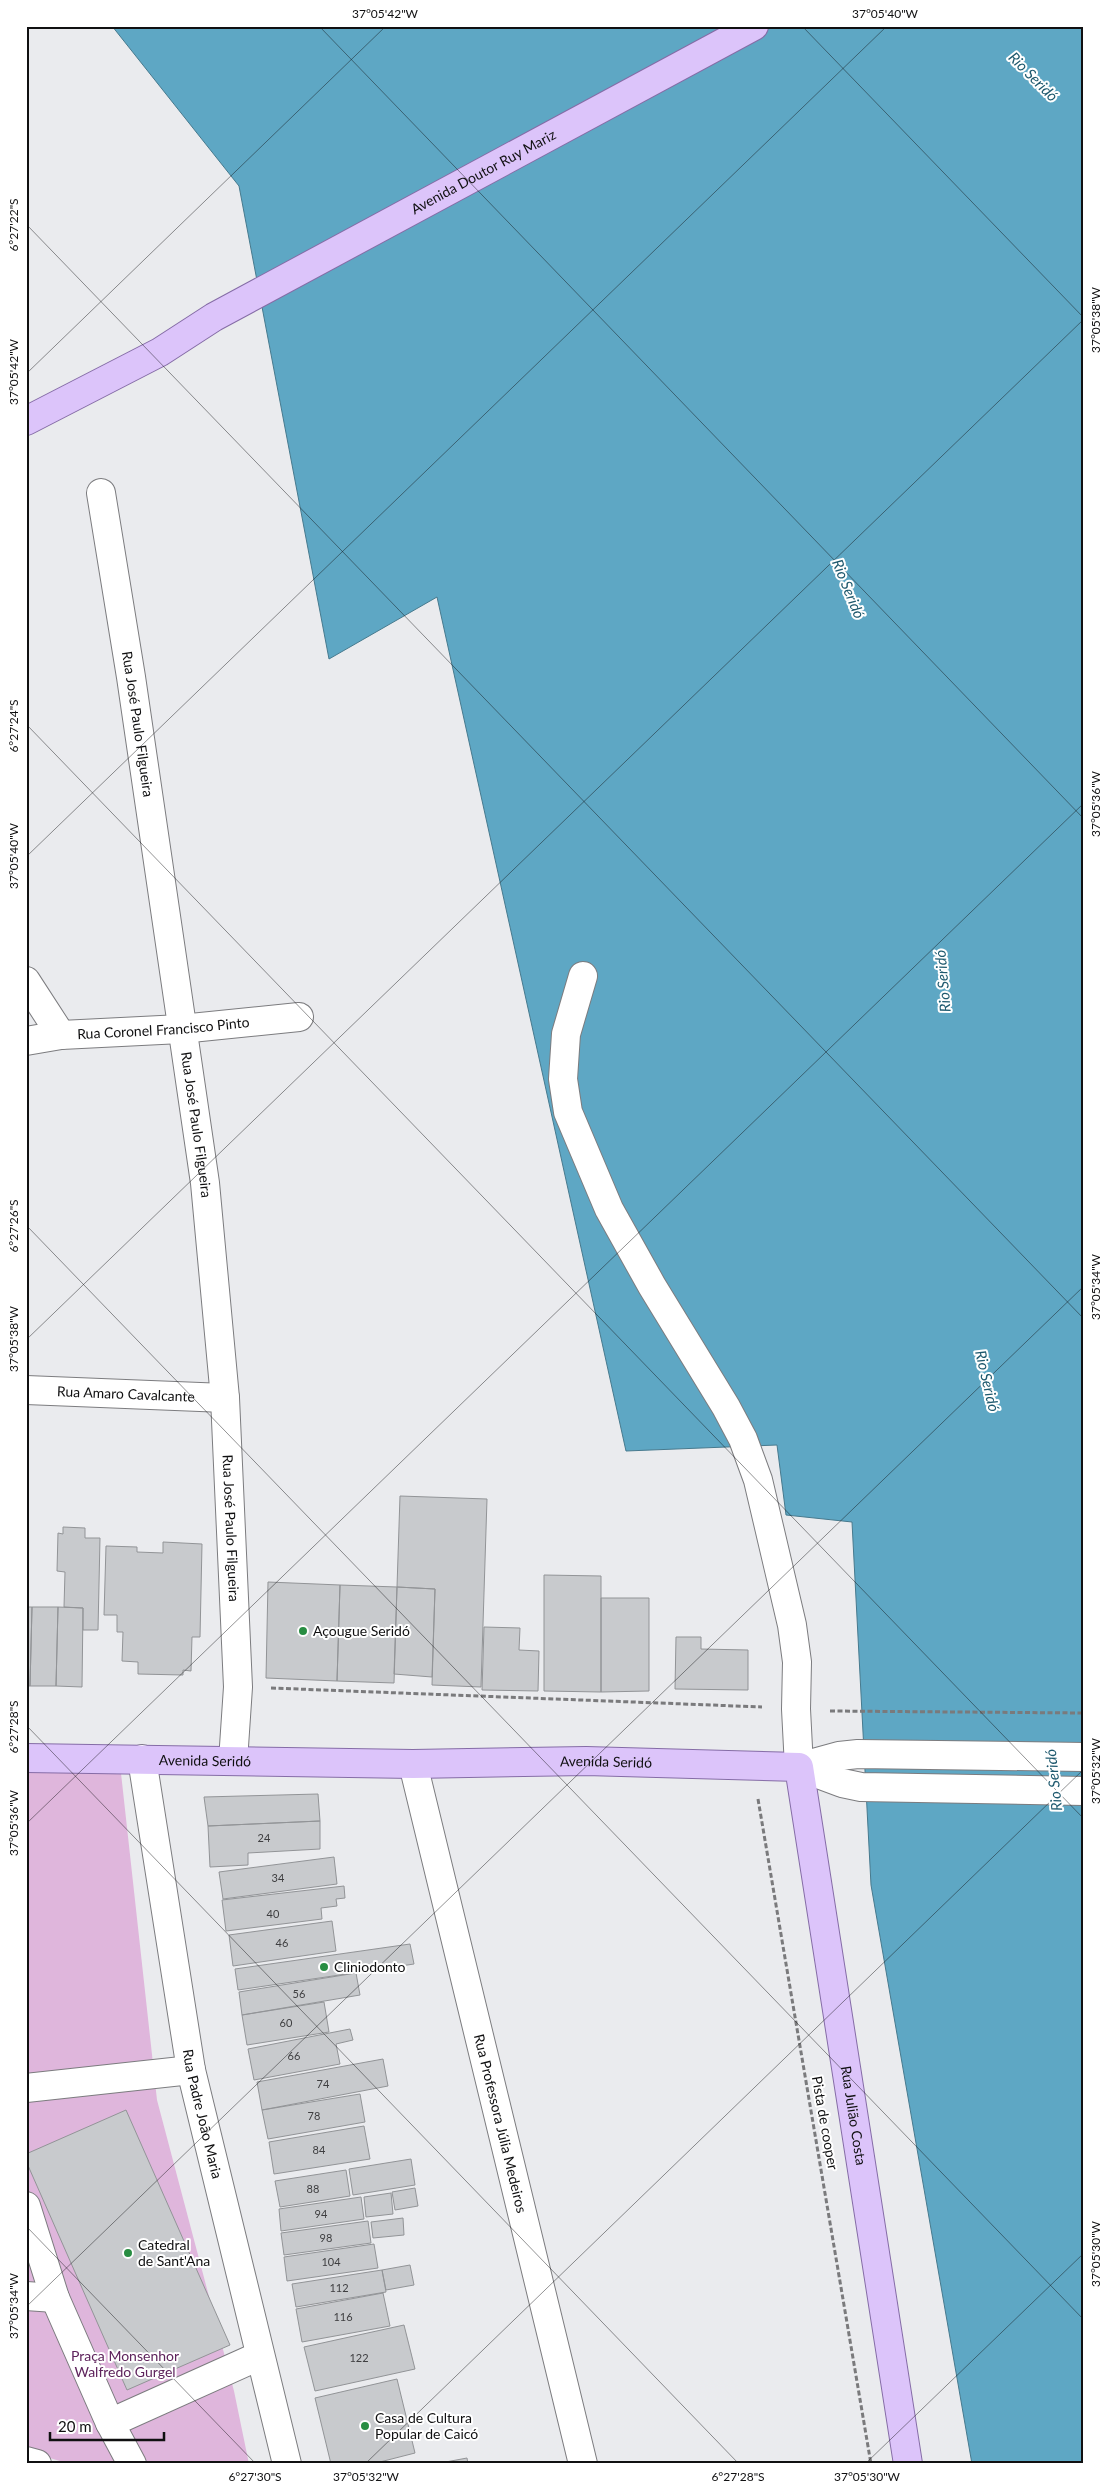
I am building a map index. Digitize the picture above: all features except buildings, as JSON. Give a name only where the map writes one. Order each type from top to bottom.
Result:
[{"type":"main road","name":"Avenida Doutor Ruy Mariz","points":[[26,421],[160,352],[214,318],[754,26]]},
{"type":"main road","name":"Avenida Seridó","points":[[26,1758],[233,1761],[415,1774],[586,1761],[799,1767]]},
{"type":"main road","name":"Rua Julião Costa","points":[[799,1767],[908,2464]]},
{"type":"street","name":"Rua José Paulo Filgueira","points":[[101,493],[131,677],[205,1184],[225,1398],[238,1687],[233,1761]]},
{"type":"street","points":[[583,976],[566,1034],[563,1079],[568,1112],[608,1209],[652,1286],[726,1407],[746,1448],[758,1480],[792,1625],[797,1662],[796,1709],[799,1767]]},
{"type":"street","points":[[26,981],[61,1035]]},
{"type":"street","name":"Rua Coronel Francisco Pinto","points":[[26,1041],[61,1035],[181,1029],[298,1017]]},
{"type":"street","name":"Rua Amaro Cavalcante","points":[[26,1390],[225,1398]]},
{"type":"street","name":"Avenida Seridó","points":[[799,1767],[839,1756],[858,1754],[1084,1757]]},
{"type":"street","name":"Rua Padre João Maria","points":[[142,1759],[191,2070],[259,2356],[287,2464]]},
{"type":"street","name":"Avenida Seridó","points":[[799,1767],[842,1783],[860,1787],[1084,1791]]},
{"type":"street","name":"Rua Professora Júlia Medeiros","points":[[415,1774],[583,2464]]},
{"type":"street","points":[[26,2088],[191,2070]]},
{"type":"street","points":[[26,2206],[55,2298],[110,2423],[132,2464]]},
{"type":"street","points":[[26,2296],[55,2298]]},
{"type":"street","points":[[110,2423],[259,2356]]},
{"type":"street","points":[[26,2461],[37,2464]]},
{"type":"path","points":[[238,1687],[848,1712],[1084,1713]]},
{"type":"path","name":"Pista de cooper","points":[[758,1796],[871,2464]]},
{"type":"green space","name":"Praça Monsenhor Walfredo Gurgel","points":[[120,1764],[157,2100],[234,2391],[249,2464],[70,2464],[26,2451],[26,1765]]},
{"type":"water","name":"Rio Seridó","points":[[112,26],[1084,26],[1084,2464],[972,2464],[871,1885],[852,1522],[786,1515],[777,1445],[626,1451],[437,597],[329,659],[239,186]]},
{"type":"place","name":"Açougue Seridó","points":[[303,1631]]},
{"type":"place","name":"Cliniodonto","points":[[324,1967]]},
{"type":"place","name":"Catedral de Sant'Ana","points":[[128,2253]]},
{"type":"place","name":"Casa de Cultura Popular de Caicó","points":[[365,2426]]}]
